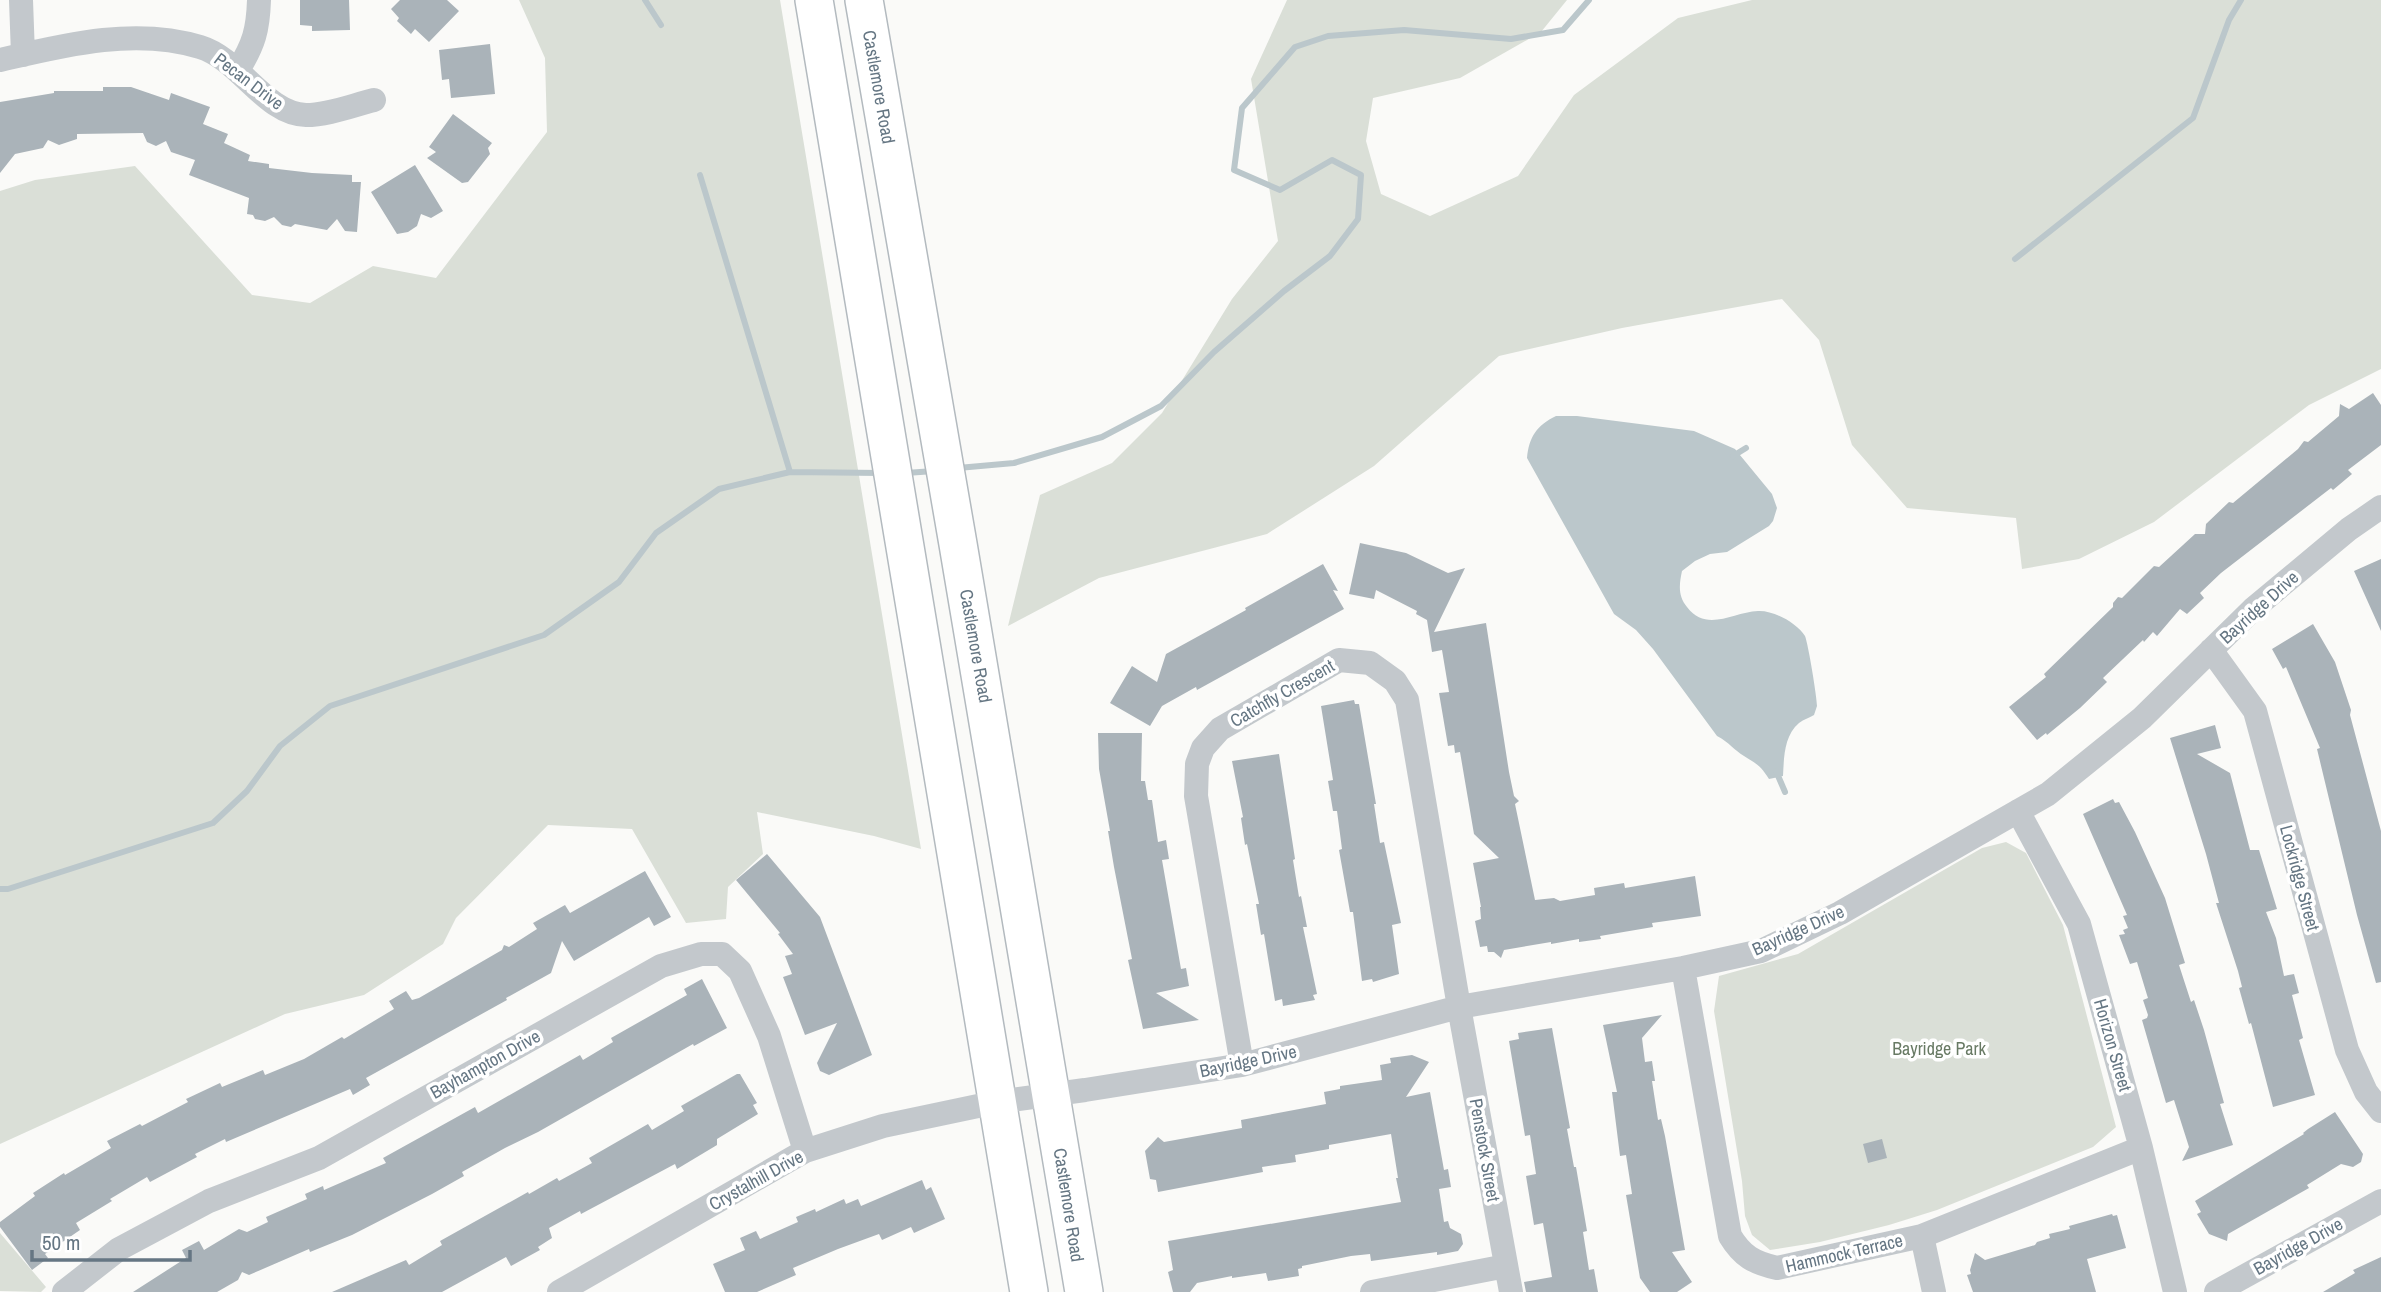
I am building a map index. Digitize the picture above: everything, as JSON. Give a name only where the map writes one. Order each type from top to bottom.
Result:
[{"type":"main road","points":[[814,0],[1029,1292]]},
{"type":"main road","name":"Castlemore Road","points":[[864,0],[1084,1292]]},
{"type":"street","points":[[11,57],[21,0]]},
{"type":"street","points":[[238,70],[250,51],[258,27],[259,0]]},
{"type":"street","name":"Pecan Drive","points":[[11,57],[103,39],[156,38],[203,47],[238,70],[279,108],[305,115],[326,113],[374,100]]},
{"type":"street","name":"Bayridge Drive","points":[[1051,1093],[1242,1065],[1459,1007],[1683,968],[1761,951],[1840,913],[2048,794],[2142,718],[2253,610],[2349,528],[2381,507]]},
{"type":"street","name":"Lockridge Street","points":[[2211,650],[2255,711],[2347,1050],[2366,1093],[2381,1111]]},
{"type":"street","name":"Catchfly Crescent","points":[[1242,1065],[1196,796],[1197,764],[1203,748],[1220,729],[1339,660],[1370,663],[1395,681],[1407,700],[1459,1007]]},
{"type":"street","name":"Horizon Street","points":[[2018,811],[2079,924],[2141,1147],[2175,1292]]},
{"type":"street","name":"Bayhampton Drive","points":[[64,1292],[119,1249],[209,1201],[319,1158],[661,966],[701,954],[722,954],[740,971],[769,1036],[805,1151]]},
{"type":"street","name":"Hammock Terrace","points":[[1683,968],[1730,1236],[1739,1250],[1756,1264],[1777,1268],[1922,1236],[2141,1147]]},
{"type":"street","name":"Penstock Street","points":[[1459,1007],[1511,1292]]},
{"type":"street","name":"Crystalhill Drive","points":[[565,1290],[805,1151],[883,1126],[1051,1093]]},
{"type":"street","name":"Bayridge Drive","points":[[2216,1292],[2381,1201]]},
{"type":"street","points":[[1922,1236],[1934,1292]]},
{"type":"street","points":[[1372,1292],[1506,1266]]},
{"type":"green space","points":[[519,0],[780,0],[921,849],[874,836],[757,812],[763,854],[728,887],[726,919],[686,923],[632,829],[548,825],[456,918],[443,944],[364,995],[285,1014],[0,1144],[0,191],[35,180],[135,166],[252,295],[310,303],[373,266],[436,278],[547,132],[545,58]]},
{"type":"green space","points":[[1287,0],[1567,0],[1541,32],[1460,78],[1373,98],[1366,141],[1381,194],[1430,216],[1518,176],[1574,95],[1678,18],[1752,0],[2381,0],[2381,369],[2309,405],[2154,522],[2079,559],[2022,569],[2016,518],[1907,508],[1852,445],[1819,340],[1782,299],[1622,328],[1499,356],[1374,466],[1267,534],[1099,578],[1008,626],[1040,495],[1112,463],[1162,413],[1232,299],[1278,241],[1251,79]]},
{"type":"green space","name":"Bayridge Park","points":[[2006,842],[2026,853],[2063,925],[2116,1127],[2093,1147],[1937,1210],[1820,1242],[1770,1250],[1752,1235],[1745,1216],[1742,1181],[1714,1011],[1719,976],[1798,954],[1982,848]]},
{"type":"green space","points":[[0,1233],[46,1287],[41,1292],[0,1291]]},
{"type":"shaded area","points":[[1556,416],[1577,416],[1694,431],[1735,449],[1772,494],[1777,508],[1769,526],[1727,552],[1710,554],[1695,561],[1682,571],[1680,590],[1687,607],[1703,619],[1721,619],[1764,611],[1791,622],[1805,636],[1817,706],[1814,715],[1799,723],[1790,734],[1783,776],[1769,779],[1758,766],[1717,736],[1653,649],[1636,630],[1614,614],[1527,458],[1535,433],[1544,423]]},
{"type":"building","points":[[300,0],[349,0],[350,30],[312,31],[312,26],[300,25]]},
{"type":"building","points":[[400,0],[447,0],[459,11],[429,42],[415,29],[411,34],[397,21],[399,18],[391,9]]},
{"type":"building","points":[[490,44],[495,94],[451,98],[449,79],[442,80],[439,50]]},
{"type":"building","points":[[103,87],[131,87],[169,100],[171,93],[210,107],[203,124],[228,134],[224,143],[250,155],[248,161],[269,164],[269,168],[352,175],[352,182],[361,182],[357,232],[345,231],[337,219],[327,230],[295,224],[291,227],[282,225],[274,217],[265,221],[255,219],[253,215],[247,214],[249,198],[189,175],[195,160],[171,152],[166,141],[156,146],[147,142],[143,133],[77,134],[77,139],[59,145],[48,140],[43,148],[15,154],[0,173],[0,102],[54,91],[103,91]]},
{"type":"building","points":[[453,114],[492,143],[488,148],[490,154],[468,182],[462,183],[427,158],[436,152],[429,147]]},
{"type":"building","points":[[415,165],[443,211],[431,218],[421,214],[417,226],[408,232],[397,234],[371,192]]},
{"type":"building","points":[[2373,393],[2381,405],[2381,445],[2348,470],[2352,474],[2333,490],[2331,488],[2221,573],[2200,593],[2204,598],[2187,614],[2180,609],[2157,636],[2153,632],[2144,642],[2143,640],[2103,678],[2107,682],[2080,708],[2037,740],[2009,707],[2046,677],[2044,674],[2113,607],[2118,597],[2122,598],[2154,566],[2159,567],[2195,534],[2205,534],[2206,524],[2229,502],[2233,503],[2304,441],[2308,442],[2339,416],[2340,404],[2349,409]]},
{"type":"building","points":[[1360,543],[1406,553],[1448,573],[1465,568],[1434,632],[1486,623],[1509,772],[1514,796],[1519,801],[1515,804],[1535,900],[1554,898],[1560,901],[1595,895],[1594,888],[1624,883],[1625,888],[1695,876],[1701,916],[1652,923],[1653,927],[1600,936],[1601,939],[1551,942],[1504,950],[1501,958],[1494,952],[1488,952],[1487,946],[1480,947],[1475,921],[1481,919],[1481,907],[1473,863],[1499,858],[1474,834],[1460,752],[1455,753],[1454,745],[1448,746],[1439,693],[1449,692],[1442,650],[1432,652],[1427,620],[1416,614],[1417,611],[1376,590],[1374,599],[1349,594]]},
{"type":"building","points":[[2381,559],[2381,631],[2354,571]]},
{"type":"building","points":[[1323,564],[1338,591],[1333,590],[1344,609],[1197,690],[1196,687],[1162,706],[1150,726],[1110,703],[1132,666],[1157,682],[1166,654]]},
{"type":"building","points":[[2313,624],[2335,662],[2351,710],[2350,715],[2381,831],[2381,982],[2376,983],[2317,749],[2320,748],[2286,667],[2283,669],[2272,649]]},
{"type":"building","points":[[1354,700],[1355,704],[1359,704],[1380,843],[1384,842],[1401,923],[1392,925],[1399,974],[1373,982],[1372,979],[1362,981],[1353,912],[1350,912],[1339,850],[1342,849],[1337,811],[1333,811],[1328,781],[1333,780],[1321,706]]},
{"type":"building","points":[[2215,725],[2221,748],[2197,754],[2230,773],[2250,850],[2259,850],[2277,909],[2266,912],[2276,938],[2284,976],[2294,974],[2299,993],[2292,995],[2303,1038],[2299,1040],[2315,1095],[2273,1107],[2239,988],[2242,987],[2238,971],[2216,903],[2219,903],[2206,854],[2170,738]]},
{"type":"building","points":[[1098,733],[1142,733],[1141,781],[1145,781],[1148,800],[1152,800],[1158,842],[1166,840],[1169,859],[1162,860],[1181,969],[1186,968],[1189,986],[1156,993],[1199,1020],[1143,1029],[1128,960],[1132,959],[1108,831],[1099,769]]},
{"type":"building","points":[[1279,754],[1295,859],[1293,860],[1307,927],[1303,927],[1317,994],[1313,995],[1315,1000],[1283,1006],[1282,999],[1275,1001],[1264,934],[1261,935],[1256,904],[1259,904],[1247,844],[1245,845],[1243,817],[1232,761]]},
{"type":"building","points":[[2113,799],[2115,803],[2119,802],[2135,832],[2165,898],[2185,963],[2179,965],[2204,1030],[2224,1103],[2220,1104],[2233,1145],[2182,1161],[2189,1147],[2174,1100],[2166,1103],[2142,1020],[2148,1015],[2143,1000],[2148,998],[2137,962],[2130,964],[2119,935],[2125,934],[2123,930],[2128,928],[2123,916],[2127,915],[2083,814]]},
{"type":"building","points":[[767,854],[820,917],[872,1055],[829,1075],[820,1071],[817,1063],[837,1023],[805,1035],[783,977],[792,974],[785,956],[793,954],[778,934],[780,933],[736,880]]},
{"type":"building","points":[[645,871],[671,917],[654,926],[649,917],[574,961],[562,941],[551,973],[366,1078],[370,1085],[353,1095],[350,1089],[226,1142],[225,1139],[150,1182],[147,1177],[76,1223],[80,1230],[45,1254],[48,1258],[32,1270],[0,1227],[0,1222],[35,1196],[33,1193],[111,1148],[107,1141],[140,1124],[142,1126],[188,1102],[186,1099],[220,1083],[222,1087],[263,1070],[265,1075],[304,1059],[342,1037],[344,1039],[394,1009],[389,1001],[406,991],[412,1000],[419,998],[502,950],[504,945],[509,947],[537,929],[533,923],[565,905],[570,913]]},
{"type":"building","points":[[702,979],[727,1028],[694,1046],[693,1044],[462,1172],[464,1176],[432,1194],[352,1235],[310,1252],[309,1249],[249,1275],[242,1272],[238,1280],[217,1292],[133,1292],[186,1258],[182,1250],[199,1241],[204,1250],[239,1229],[247,1232],[268,1222],[266,1217],[307,1199],[305,1194],[323,1186],[324,1190],[386,1163],[383,1158],[475,1107],[478,1113],[580,1055],[583,1060],[613,1042],[611,1038],[687,995],[684,989]]},
{"type":"building","points":[[1662,1015],[1642,1038],[1645,1062],[1652,1061],[1658,1120],[1661,1119],[1665,1136],[1685,1250],[1672,1252],[1692,1282],[1677,1292],[1650,1292],[1640,1278],[1626,1195],[1632,1194],[1626,1155],[1620,1156],[1612,1092],[1617,1092],[1603,1025]]},
{"type":"building","points":[[1552,1028],[1570,1128],[1567,1129],[1587,1231],[1583,1232],[1589,1270],[1594,1269],[1598,1292],[1526,1292],[1524,1282],[1552,1277],[1543,1223],[1534,1225],[1526,1176],[1536,1174],[1530,1135],[1525,1136],[1509,1041],[1519,1039],[1518,1033]]},
{"type":"building","points":[[1412,1055],[1429,1062],[1406,1097],[1430,1092],[1444,1170],[1448,1169],[1451,1187],[1439,1189],[1444,1222],[1448,1221],[1450,1228],[1461,1234],[1463,1244],[1458,1251],[1371,1261],[1370,1254],[1351,1256],[1302,1266],[1298,1269],[1299,1276],[1268,1281],[1266,1273],[1232,1276],[1197,1283],[1190,1292],[1173,1292],[1168,1272],[1173,1270],[1168,1241],[1401,1202],[1391,1134],[1329,1145],[1329,1149],[1295,1155],[1296,1162],[1262,1167],[1263,1172],[1158,1192],[1156,1180],[1150,1179],[1145,1151],[1158,1137],[1164,1142],[1242,1128],[1241,1120],[1326,1104],[1324,1092],[1340,1089],[1340,1086],[1382,1080],[1380,1065],[1391,1063],[1390,1058]]},
{"type":"building","points":[[740,1074],[757,1103],[753,1105],[758,1114],[717,1139],[717,1145],[677,1169],[675,1164],[549,1228],[552,1238],[538,1247],[540,1250],[511,1266],[506,1257],[442,1292],[332,1292],[406,1260],[409,1265],[442,1245],[440,1241],[528,1192],[529,1194],[557,1178],[559,1181],[592,1163],[589,1158],[648,1124],[652,1130],[684,1111],[681,1106]]},
{"type":"building","points":[[2335,1112],[2363,1154],[2361,1162],[2353,1167],[2341,1164],[2307,1185],[2309,1188],[2228,1234],[2227,1241],[2209,1234],[2197,1214],[2201,1212],[2195,1201]]},
{"type":"building","points":[[1882,1139],[1887,1158],[1868,1163],[1863,1144]]},
{"type":"building","points":[[922,1180],[926,1190],[931,1187],[945,1219],[914,1233],[911,1227],[882,1240],[879,1234],[838,1249],[793,1268],[796,1275],[757,1292],[725,1292],[713,1264],[745,1250],[740,1238],[756,1231],[760,1239],[798,1222],[796,1217],[815,1209],[816,1212],[844,1199],[846,1204],[858,1199],[861,1206]]},
{"type":"building","points":[[2117,1215],[2126,1248],[2087,1259],[2096,1292],[1973,1292],[1967,1275],[1971,1274],[1975,1253],[1985,1260],[2035,1245],[2050,1238],[2049,1234],[2070,1229],[2069,1226]]},
{"type":"building","points":[[2381,1257],[2381,1292],[2323,1292],[2355,1273],[2353,1270]]},
{"type":"waterway","points":[[645,0],[661,25]]},
{"type":"waterway","points":[[958,468],[1014,463],[1102,437],[1161,406],[1214,352],[1284,291],[1330,256],[1358,219],[1361,175],[1332,160],[1280,190],[1234,170],[1242,108],[1295,47],[1328,36],[1404,30],[1511,39],[1563,30],[1589,0]]},
{"type":"waterway","points":[[2015,259],[2193,118],[2229,20],[2241,0]]},
{"type":"waterway","points":[[700,175],[790,472]]},
{"type":"waterway","points":[[1733,456],[1746,448]]},
{"type":"waterway","points":[[906,473],[934,471]]},
{"type":"waterway","points":[[0,889],[8,889],[213,823],[247,791],[280,746],[330,706],[544,635],[619,582],[656,533],[719,489],[790,472],[881,473]]},
{"type":"waterway","points":[[1776,771],[1785,792]]}]
